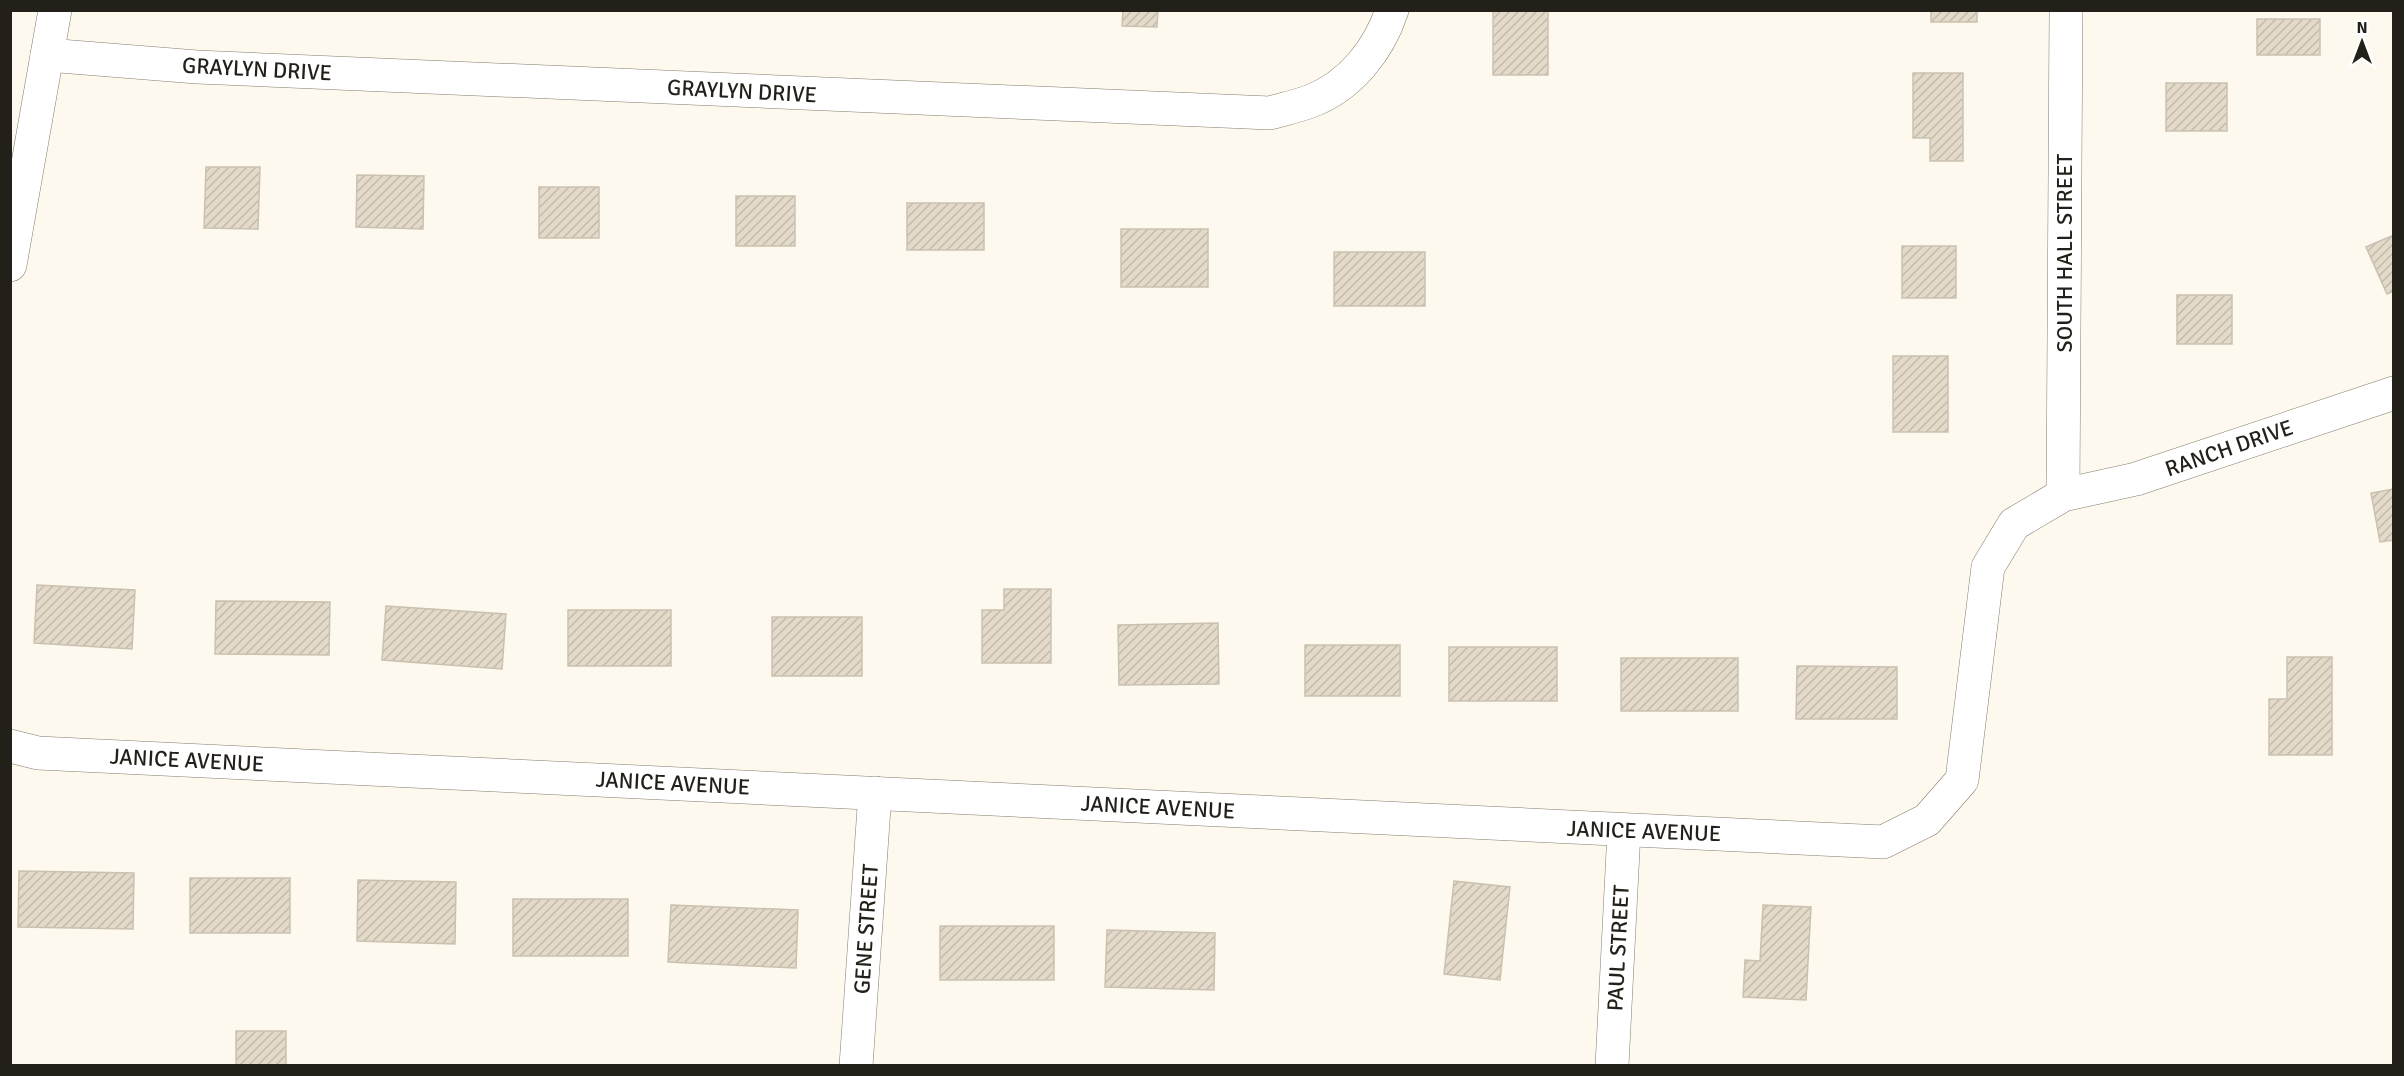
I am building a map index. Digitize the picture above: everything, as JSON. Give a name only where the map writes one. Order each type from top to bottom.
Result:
[{"type":"street","points":[[10,265],[55,10]]},
{"type":"street","name":"GRAYLYN DRIVE","points":[[47,55],[197,67],[1270,113],[1311,101],[1336,88],[1366,61],[1387,26],[1392,10]]},
{"type":"street","name":"SOUTH HALL STREET","points":[[2063,495],[2066,10]]},
{"type":"street","name":"RANCH DRIVE","points":[[2063,495],[2136,479],[2394,393]]},
{"type":"street","name":"JANICE AVENUE","points":[[10,746],[38,753],[1883,842],[1927,820],[1962,780],[1988,567],[2014,524],[2063,495]]},
{"type":"street","name":"GENE STREET","points":[[856,1065],[875,793]]},
{"type":"street","name":"PAUL STREET","points":[[1612,1065],[1624,831]]},
{"type":"building","points":[[1123,10],[1158,10],[1157,27],[1122,26]]},
{"type":"building","points":[[1493,10],[1548,10],[1548,75],[1493,75]]},
{"type":"building","points":[[1931,10],[1977,10],[1977,22],[1931,22]]},
{"type":"building","points":[[2257,19],[2320,19],[2320,55],[2257,55]]},
{"type":"building","points":[[1913,73],[1963,73],[1963,161],[1930,161],[1930,138],[1913,138]]},
{"type":"building","points":[[2166,83],[2227,83],[2227,131],[2166,131]]},
{"type":"building","points":[[206,167],[260,167],[258,229],[204,228]]},
{"type":"building","points":[[357,175],[424,176],[423,229],[356,227]]},
{"type":"building","points":[[539,187],[599,187],[599,238],[539,238]]},
{"type":"building","points":[[736,196],[795,196],[795,246],[736,246]]},
{"type":"building","points":[[907,203],[984,203],[984,250],[907,250]]},
{"type":"building","points":[[1121,229],[1208,229],[1208,287],[1121,287]]},
{"type":"building","points":[[2394,235],[2394,291],[2387,294],[2366,247]]},
{"type":"building","points":[[1902,246],[1956,246],[1956,298],[1902,298]]},
{"type":"building","points":[[1334,252],[1425,252],[1425,306],[1334,306]]},
{"type":"building","points":[[2177,295],[2232,295],[2232,344],[2177,344]]},
{"type":"building","points":[[1893,356],[1948,356],[1948,432],[1893,432]]},
{"type":"building","points":[[2394,489],[2394,540],[2380,542],[2371,493]]},
{"type":"building","points":[[37,585],[135,590],[132,649],[34,643]]},
{"type":"building","points":[[1004,589],[1051,589],[1051,663],[982,663],[982,610],[1004,610]]},
{"type":"building","points":[[216,601],[330,602],[329,655],[215,654]]},
{"type":"building","points":[[386,606],[506,614],[502,669],[382,660]]},
{"type":"building","points":[[568,610],[671,610],[671,666],[568,666]]},
{"type":"building","points":[[772,617],[862,617],[862,676],[772,676]]},
{"type":"building","points":[[1218,623],[1219,684],[1119,685],[1118,625]]},
{"type":"building","points":[[1305,645],[1400,645],[1400,696],[1305,696]]},
{"type":"building","points":[[1449,647],[1557,647],[1557,701],[1449,701]]},
{"type":"building","points":[[2287,657],[2332,657],[2332,755],[2269,755],[2269,699],[2287,699]]},
{"type":"building","points":[[1621,658],[1738,658],[1738,711],[1621,711]]},
{"type":"building","points":[[1797,666],[1897,667],[1897,719],[1796,719]]},
{"type":"building","points":[[19,871],[134,873],[133,929],[18,927]]},
{"type":"building","points":[[190,878],[290,878],[290,933],[190,933]]},
{"type":"building","points":[[358,880],[456,882],[455,944],[357,941]]},
{"type":"building","points":[[1454,881],[1510,887],[1500,980],[1444,974]]},
{"type":"building","points":[[513,899],[628,899],[628,956],[513,956]]},
{"type":"building","points":[[671,905],[798,910],[796,968],[668,962]]},
{"type":"building","points":[[1763,905],[1811,907],[1806,1000],[1743,997],[1745,960],[1760,961]]},
{"type":"building","points":[[940,926],[1054,926],[1054,980],[940,980]]},
{"type":"building","points":[[1107,930],[1215,933],[1214,990],[1105,987]]},
{"type":"building","points":[[236,1031],[286,1031],[286,1066],[236,1066]]}]
